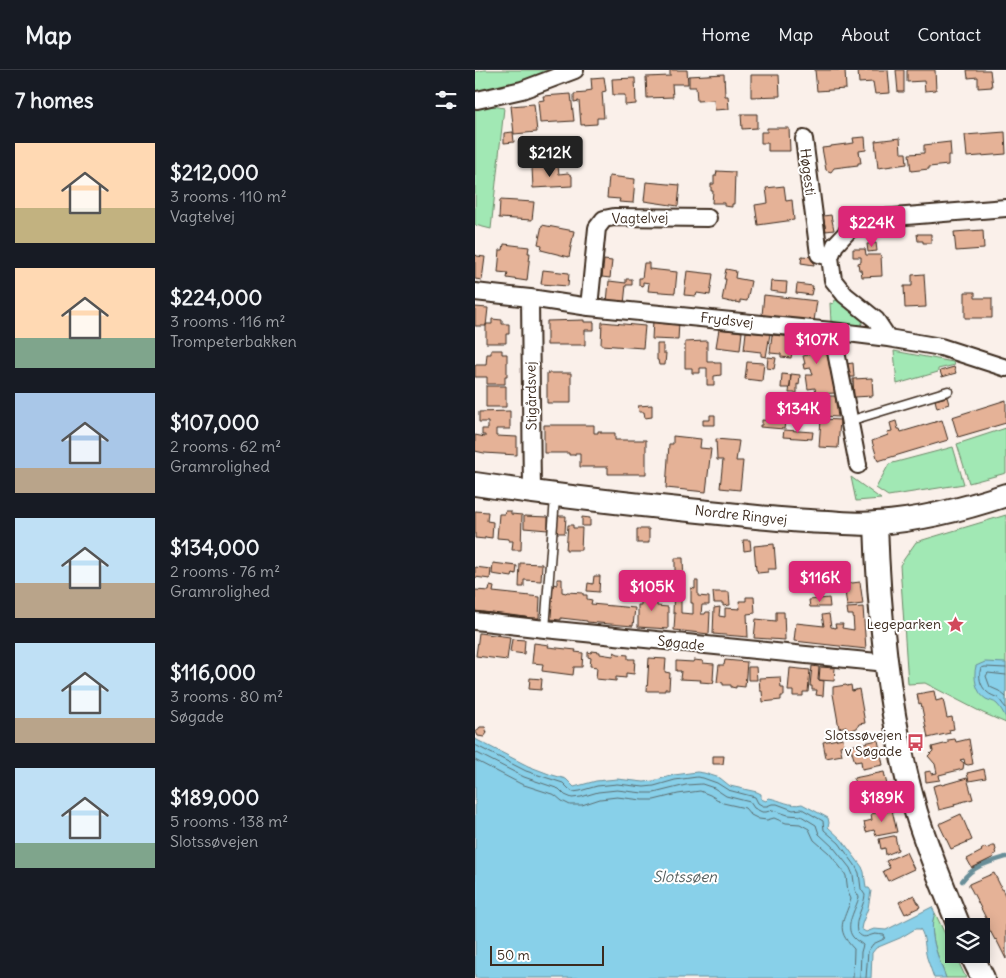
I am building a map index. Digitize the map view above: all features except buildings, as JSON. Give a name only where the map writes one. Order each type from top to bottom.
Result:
[{"type":"main road","name":"Nordre Ringvej","points":[[475,484],[555,496],[794,521],[876,524],[934,515],[1006,495]]},
{"type":"main road","points":[[876,524],[876,559],[887,663],[904,765],[935,868],[956,918]]},
{"type":"main road","points":[[976,963],[983,978]]},
{"type":"street","points":[[477,100],[522,90],[575,70]]},
{"type":"street","name":"Høgesti","points":[[804,139],[819,254],[830,257]]},
{"type":"street","points":[[888,338],[875,320],[845,295],[833,280],[830,257],[835,245],[849,230],[869,219],[1006,208]]},
{"type":"street","name":"Vagtelvej","points":[[589,307],[597,228],[604,219],[614,217],[708,218]]},
{"type":"street","name":"Frydsvej","points":[[475,292],[589,307],[888,338],[941,347],[1006,368]]},
{"type":"street","name":"Stigårdsvej","points":[[530,298],[533,493]]},
{"type":"street","points":[[832,331],[858,465]]},
{"type":"street","name":"Søgade","points":[[475,620],[545,629],[887,663]]},
{"type":"lane","points":[[849,420],[948,392]]},
{"type":"lane","points":[[545,629],[555,496]]},
{"type":"green space","points":[[484,70],[551,70],[535,77],[475,94],[475,72]]},
{"type":"green space","points":[[481,104],[504,108],[491,229],[475,225],[475,105]]},
{"type":"green space","points":[[835,300],[839,301],[863,320],[861,326],[831,322],[830,303],[833,304]]},
{"type":"green space","points":[[894,351],[953,362],[955,365],[897,384]]},
{"type":"green space","points":[[1006,428],[1006,473],[969,483],[957,444]]},
{"type":"green space","points":[[953,447],[964,484],[888,496],[876,488],[889,464]]},
{"type":"green space","points":[[851,477],[881,499],[856,501]]},
{"type":"green space","name":"Legeparken","points":[[1006,515],[1006,723],[925,683],[908,684],[900,565],[916,542]]},
{"type":"green space","points":[[935,913],[945,934],[945,963],[959,963],[966,978],[946,978],[933,937]]},
{"type":"water","points":[[985,662],[1006,663],[1006,718],[997,704],[986,699],[978,689],[975,680],[976,666]]},
{"type":"water","name":"Slotssøen","points":[[475,739],[528,766],[566,779],[574,787],[596,781],[617,779],[653,781],[674,775],[697,772],[720,778],[730,786],[757,792],[761,794],[761,799],[766,801],[769,798],[789,804],[802,804],[828,818],[828,827],[842,840],[862,867],[866,888],[869,888],[871,891],[861,929],[866,932],[874,929],[886,930],[932,907],[935,913],[932,929],[933,937],[946,978],[934,978],[927,958],[922,932],[920,929],[915,929],[900,938],[876,948],[872,953],[871,978],[475,978]]},
{"type":"waterway","points":[[962,881],[976,868],[1006,857]]},
{"type":"place","name":"Legeparken","points":[[955,624]]},
{"type":"place","name":"Slotssøvejen v Søgade","points":[[916,743]]}]
